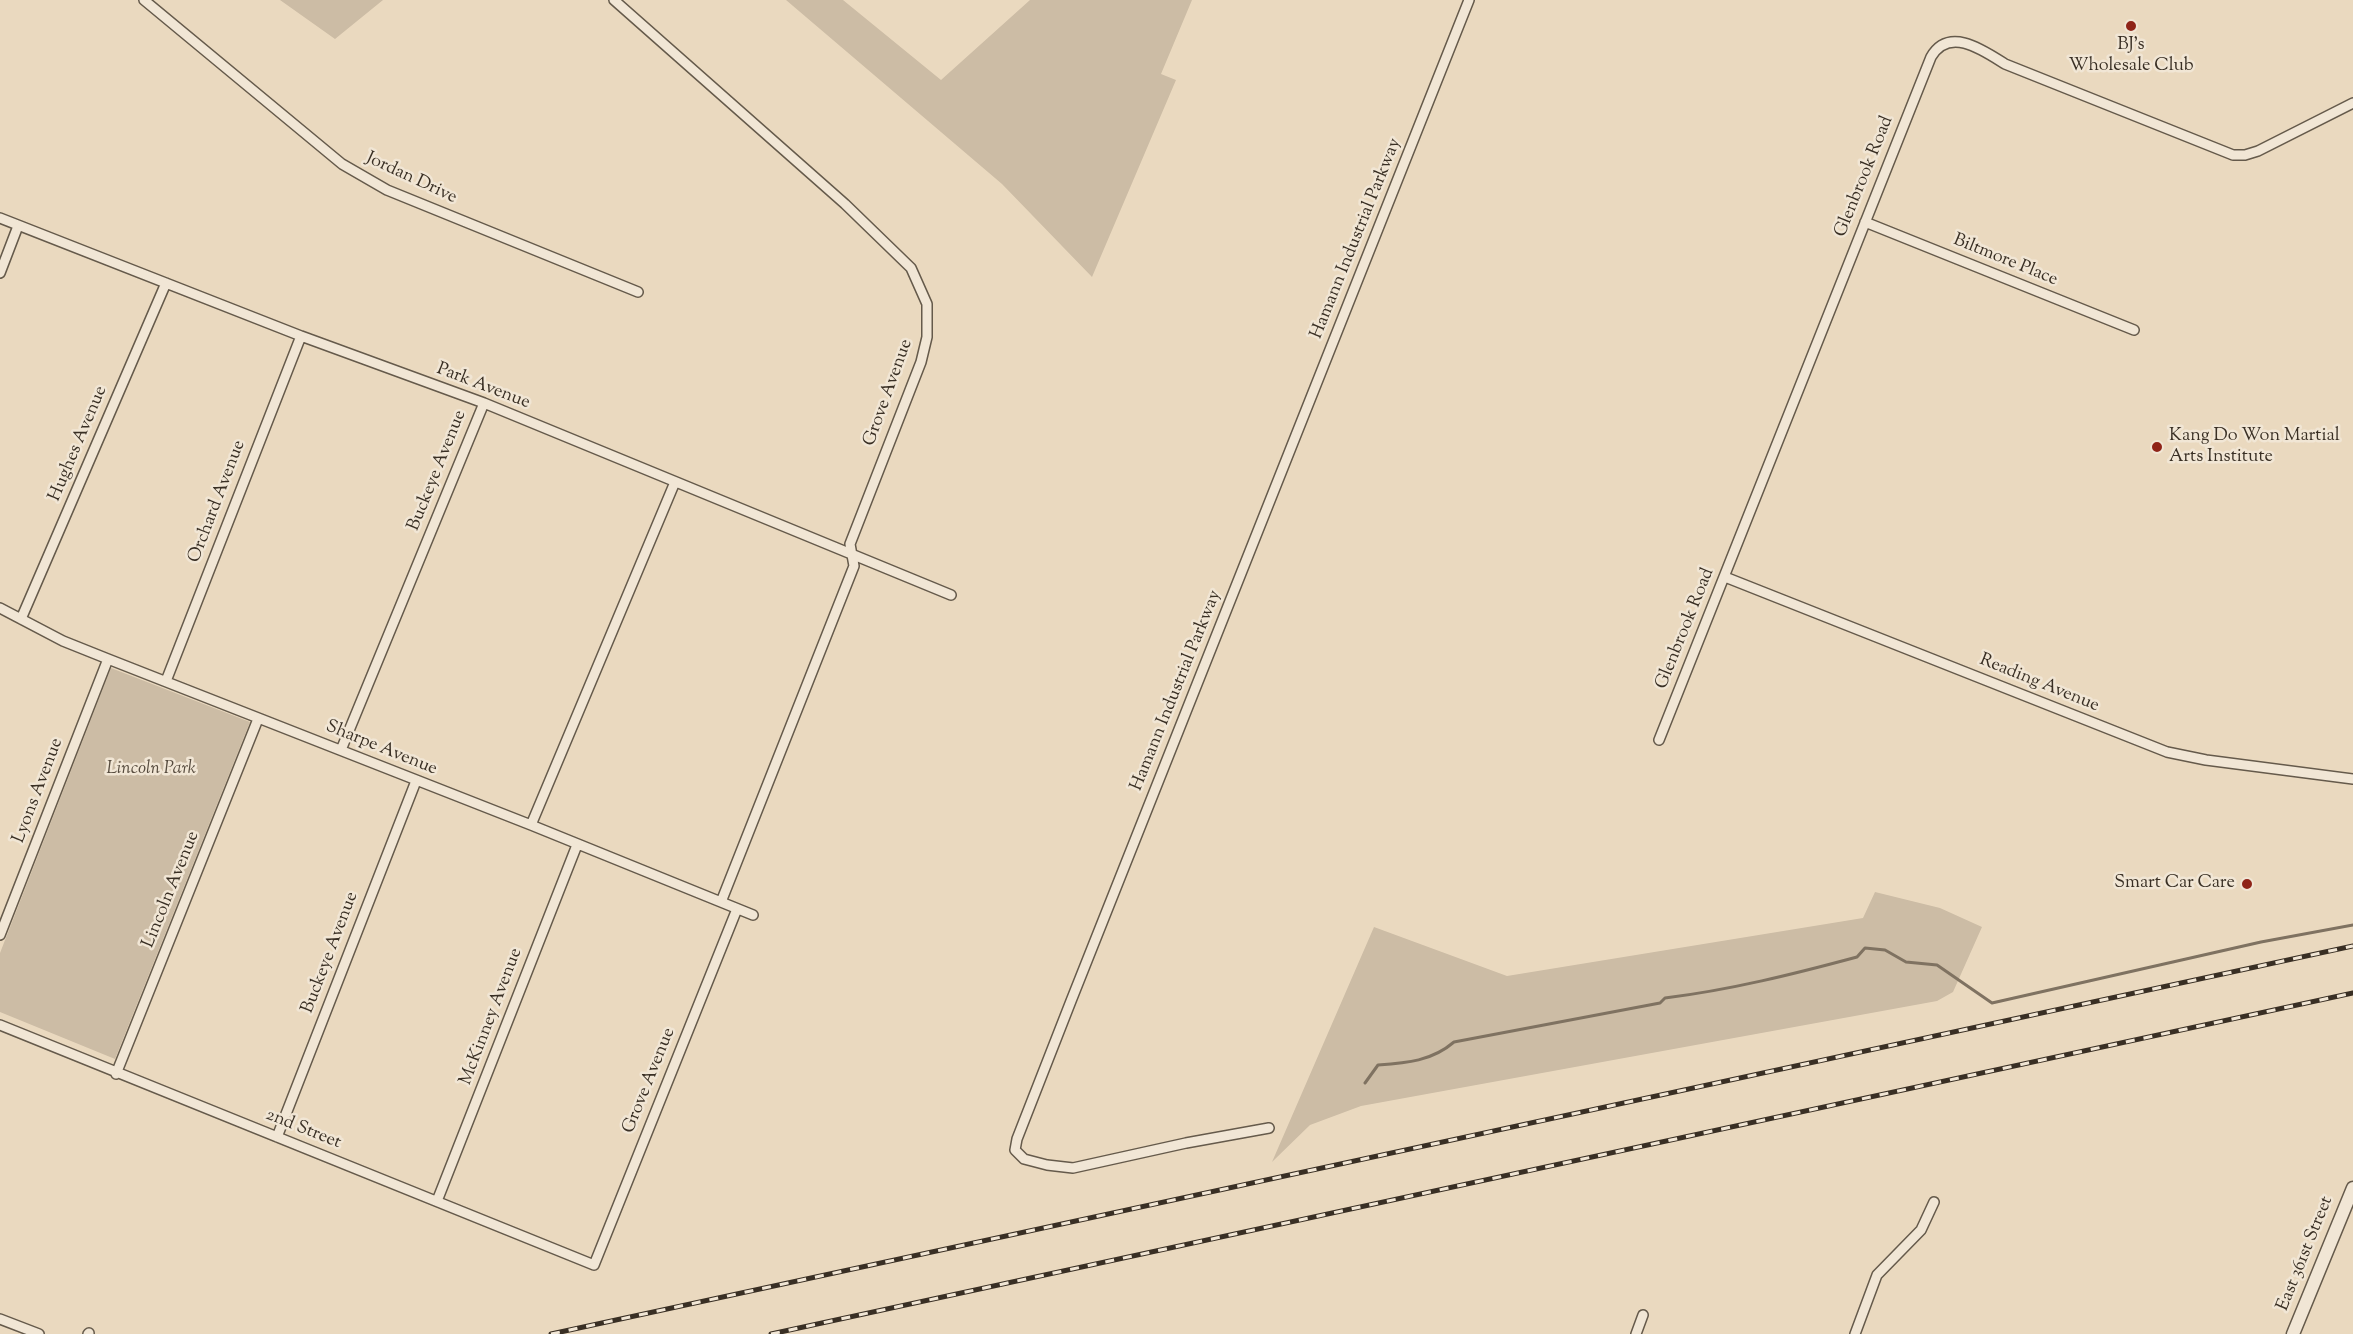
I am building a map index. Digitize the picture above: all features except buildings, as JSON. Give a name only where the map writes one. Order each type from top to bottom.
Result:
[{"type":"street","name":"Jordan Drive","points":[[144,0],[342,164],[387,190],[638,292]]},
{"type":"street","name":"Grove Avenue","points":[[614,0],[845,204],[911,268],[927,304],[927,337],[921,363],[850,544],[854,566],[721,902]]},
{"type":"street","name":"Hamann Industrial Parkway","points":[[1269,1128],[1186,1143],[1073,1168],[1024,1159],[1016,1150],[1017,1139],[1071,1001],[1469,0]]},
{"type":"street","name":"Glenbrook Road","points":[[1659,740],[1930,57],[1937,49],[1947,43],[1962,42],[1979,48],[2005,64],[2233,155],[2245,155],[2258,151],[2353,103]]},
{"type":"street","name":"Park Avenue","points":[[0,218],[302,336],[484,403],[951,595]]},
{"type":"street","name":"Biltmore Place","points":[[1865,222],[2134,330]]},
{"type":"street","points":[[0,273],[18,225]]},
{"type":"street","name":"Hughes Avenue","points":[[21,619],[166,283]]},
{"type":"street","name":"Orchard Avenue","points":[[166,681],[302,336]]},
{"type":"street","name":"Buckeye Avenue","points":[[341,750],[484,403]]},
{"type":"street","points":[[531,825],[675,482]]},
{"type":"street","name":"Reading Avenue","points":[[1725,577],[2167,752],[2206,760],[2353,779]]},
{"type":"street","name":"Sharpe Avenue","points":[[0,608],[63,641],[753,915]]},
{"type":"street","name":"Lyons Avenue","points":[[0,935],[108,659]]},
{"type":"street","name":"Lincoln Avenue","points":[[116,1074],[258,719]]},
{"type":"street","name":"Buckeye Avenue","points":[[276,1137],[416,782]]},
{"type":"street","name":"McKinney Avenue","points":[[437,1201],[577,845]]},
{"type":"street","name":"Grove Avenue","points":[[594,1265],[737,909]]},
{"type":"street","name":"2nd Street","points":[[0,1025],[116,1074],[594,1265]]},
{"type":"street","name":"East 361st Street","points":[[2293,1334],[2353,1188]]},
{"type":"street","points":[[1855,1334],[1877,1275],[1921,1230],[1934,1202]]},
{"type":"street","points":[[1636,1334],[1643,1314]]},
{"type":"street","points":[[0,1318],[39,1334]]},
{"type":"green space","points":[[280,0],[383,0],[335,39]]},
{"type":"green space","points":[[786,0],[843,0],[941,80],[1030,0],[1192,0],[1161,74],[1176,80],[1092,277],[1002,184]]},
{"type":"green space","name":"Lincoln Park","points":[[111,668],[250,722],[115,1059],[0,1012],[0,953]]},
{"type":"green space","points":[[1875,892],[1940,908],[1982,927],[1953,992],[1937,1001],[1361,1106],[1310,1125],[1272,1162],[1374,927],[1507,976],[1863,918]]},
{"type":"waterway","points":[[1365,1083],[1378,1065],[1409,1062],[1428,1057],[1454,1042],[1660,1003],[1665,998],[1762,981],[1857,957],[1865,948],[1885,950],[1906,962],[1937,965],[1992,1003],[2261,942],[2353,925]]},
{"type":"railway","points":[[551,1334],[2353,946]]},
{"type":"railway","points":[[771,1334],[2353,993]]},
{"type":"place","name":"BJ's Wholesale Club","points":[[2131,26]]},
{"type":"place","name":"Kang Do Won Martial Arts Institute","points":[[2157,447]]},
{"type":"place","name":"Smart Car Care","points":[[2247,884]]}]
